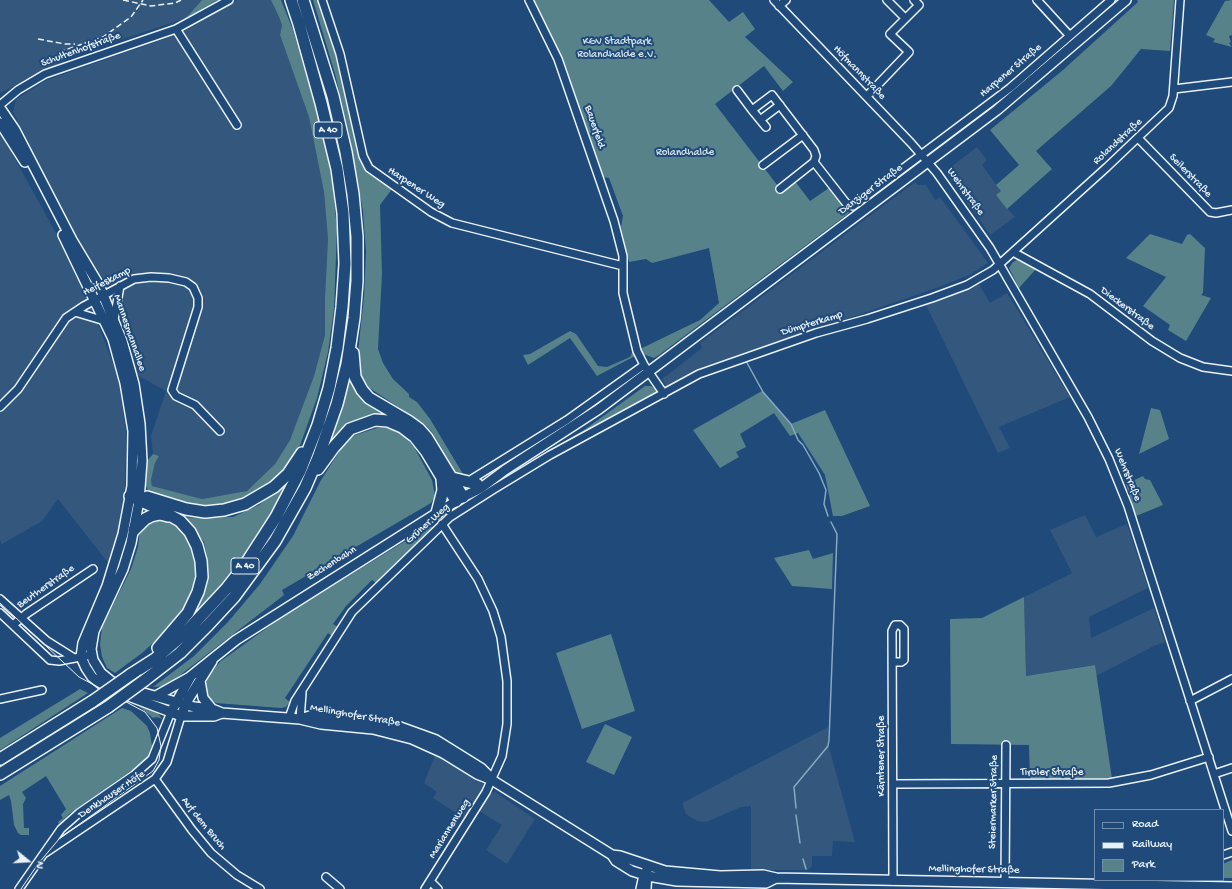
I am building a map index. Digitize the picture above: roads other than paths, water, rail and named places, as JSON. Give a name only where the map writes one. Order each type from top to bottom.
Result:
[{"type":"highway","name":"A 40","points":[[0,759],[93,701],[155,659],[186,632],[227,588],[245,565],[276,517],[291,489],[318,425],[337,348],[342,307],[345,264],[343,213],[337,169],[321,103],[300,24],[291,0]]},
{"type":"highway","name":"A 40","points":[[0,774],[108,707],[180,652],[234,597],[275,542],[305,488],[318,458],[337,404],[347,364],[354,318],[357,237],[353,194],[346,152],[333,96],[303,0]]},
{"type":"highway","points":[[354,318],[353,365],[355,377],[362,390],[369,398],[419,429],[427,438],[447,478],[460,499]]},
{"type":"highway","points":[[305,488],[334,447],[350,429],[375,420],[388,422],[402,427],[415,437],[447,478],[474,482]]},
{"type":"highway","points":[[136,498],[205,512],[224,510],[245,504],[274,487],[288,474],[318,425]]},
{"type":"highway","points":[[437,513],[447,478]]},
{"type":"highway","points":[[130,675],[168,638],[188,612],[198,592],[202,577],[201,561],[197,546],[190,532],[175,517],[136,498]]},
{"type":"highway","points":[[134,530],[145,519],[151,516],[160,514],[175,517]]},
{"type":"main road","name":"Danziger Straße","points":[[622,387],[928,163],[997,110],[1126,0]]},
{"type":"main road","name":"Mannesmannallee","points":[[0,108],[15,130],[72,240],[90,267],[99,298]]},
{"type":"main road","name":"Mannesmannallee","points":[[0,123],[26,165],[110,320],[130,408],[136,498],[134,530],[123,569],[94,631],[91,655]]},
{"type":"main road","name":"Zechenbahn","points":[[171,712],[191,676],[216,656],[284,608],[437,513],[481,488],[505,470],[584,421],[622,387]]},
{"type":"main road","name":"Zechenbahn","points":[[460,499],[474,482],[505,470]]},
{"type":"main road","name":"Mannesmannallee","points":[[78,657],[88,628],[107,586],[136,498]]},
{"type":"main road","name":"Mellinghofer Straße","points":[[91,655],[101,673],[108,679],[140,692],[186,705],[212,709],[222,713],[300,719],[313,715],[358,719],[400,727],[436,740],[481,768],[492,780],[612,855],[616,861],[627,868],[646,876],[677,881],[720,883],[766,883],[776,878]]},
{"type":"main road","name":"Zechenbahn","points":[[181,716],[200,681],[216,656]]},
{"type":"main road","name":"Mellinghofer Straße","points":[[78,657],[98,683],[181,716],[214,716],[222,713]]},
{"type":"main road","points":[[156,696],[191,676]]},
{"type":"main road","points":[[200,681],[203,698],[212,709]]},
{"type":"main road","name":"Mellinghofer Straße","points":[[612,855],[620,856],[648,866],[692,874],[720,876],[763,875],[776,878],[893,881],[1232,887]]},
{"type":"street","name":"Schultenhofstraße","points":[[0,105],[18,90],[45,74],[176,29],[229,0]]},
{"type":"street","name":"Harpener Weg","points":[[322,0],[340,54],[363,156],[369,168],[379,177],[431,212],[452,223],[623,266]]},
{"type":"street","name":"Bauerfeld","points":[[529,0],[553,49],[566,80],[614,221],[623,256],[624,293],[637,351],[646,369],[664,394]]},
{"type":"street","points":[[776,3],[786,0]]},
{"type":"street","points":[[887,0],[905,18]]},
{"type":"street","points":[[1037,0],[1070,36]]},
{"type":"street","name":"Harpener Straße","points":[[921,155],[998,97],[1111,0]]},
{"type":"street","name":"Rolandstraße","points":[[999,264],[1169,108],[1174,89],[1180,0]]},
{"type":"street","points":[[866,96],[909,52],[890,34],[919,2]]},
{"type":"street","name":"Höfmannstraße","points":[[776,3],[928,163]]},
{"type":"street","points":[[176,29],[237,125]]},
{"type":"street","points":[[1174,89],[1232,82]]},
{"type":"street","points":[[737,90],[766,127]]},
{"type":"street","points":[[752,110],[772,95],[816,153],[814,162],[780,189]]},
{"type":"street","points":[[997,110],[998,97]]},
{"type":"street","points":[[760,120],[780,105]]},
{"type":"street","points":[[763,165],[803,135]]},
{"type":"street","name":"Seilerstraße","points":[[1138,138],[1209,211],[1214,214],[1232,210]]},
{"type":"street","name":"Danziger Straße","points":[[814,162],[850,206],[856,205],[921,155]]},
{"type":"street","name":"Wehrstraße","points":[[928,163],[980,233],[999,264],[1088,417],[1111,465],[1128,506],[1232,830]]},
{"type":"street","name":"Dieckerstraße","points":[[1013,252],[1090,294],[1148,338],[1180,358],[1204,367],[1232,371]]},
{"type":"street","name":"Dümpterkamp","points":[[632,411],[707,371],[816,333],[867,320],[932,298],[977,280],[999,264]]},
{"type":"street","name":"Heifeskamp","points":[[0,407],[18,389],[39,361],[66,318],[134,279],[151,277],[178,279],[186,282],[196,292],[198,307],[172,390],[176,396],[196,405],[220,431]]},
{"type":"street","points":[[75,312],[110,320],[120,286]]},
{"type":"street","name":"Zechenbahn","points":[[474,482],[567,420],[622,387]]},
{"type":"street","name":"Grüner Weg","points":[[289,718],[293,705],[352,612],[442,524],[481,497],[550,455],[632,411]]},
{"type":"street","name":"Mariannenweg","points":[[425,889],[492,780],[505,747],[507,724],[507,681],[501,637],[493,611],[478,579],[442,524]]},
{"type":"street","name":"Beutherstraße","points":[[13,625],[93,569]]},
{"type":"street","points":[[0,600],[61,650],[78,657]]},
{"type":"street","points":[[0,613],[46,658],[53,661],[60,661],[91,655]]},
{"type":"street","name":"Kärntener Straße","points":[[893,662],[900,662],[904,660],[904,629],[901,625],[896,625],[892,632],[893,881]]},
{"type":"street","points":[[60,661],[61,650]]},
{"type":"street","points":[[1190,702],[1232,679]]},
{"type":"street","points":[[0,699],[42,690]]},
{"type":"street","name":"Grüner Weg","points":[[300,719],[302,690]]},
{"type":"street","name":"Denkhauser Höfe","points":[[19,889],[56,835],[79,813],[146,765],[152,759],[171,712]]},
{"type":"street","name":"Denkhauser Höfe","points":[[44,854],[155,779],[167,762],[181,716]]},
{"type":"street","name":"Steiermarker Straße","points":[[1005,882],[1006,745]]},
{"type":"street","name":"Tiroler Straße","points":[[893,784],[1116,782],[1151,775],[1209,757]]},
{"type":"street","points":[[1214,774],[1232,768]]},
{"type":"street","name":"Auf dem Bruch","points":[[155,779],[192,830],[211,853],[236,875],[260,889]]},
{"type":"street","points":[[640,889],[646,876],[648,866]]},
{"type":"street","points":[[646,876],[647,889]]},
{"type":"street","points":[[326,877],[340,889]]},
{"type":"street","points":[[430,881],[438,889]]},
{"type":"waterway","points":[[746,361],[763,392],[791,424],[798,440],[803,445],[819,473],[826,490],[824,504],[828,516]]},
{"type":"waterway","points":[[796,808],[794,787],[828,746],[829,740],[837,534],[831,522]]},
{"type":"waterway","points":[[796,815],[800,843]]},
{"type":"waterway","points":[[803,859],[806,869]]},
{"type":"tram line","points":[[0,603],[79,677],[145,712],[157,728],[161,746],[159,760],[153,771],[59,839],[38,864],[21,889]]},
{"type":"railway","points":[[123,0],[151,6],[175,3],[181,0]]},
{"type":"railway","points":[[59,52],[103,37],[131,17],[143,0]]},
{"type":"railway","points":[[38,39],[65,44],[75,44]]},
{"type":"park label","name":"KGV Stadtpark Rolandhalde e.V.","points":[[617,48]]},
{"type":"park label","name":"Rolandhalde","points":[[685,153]]}]
